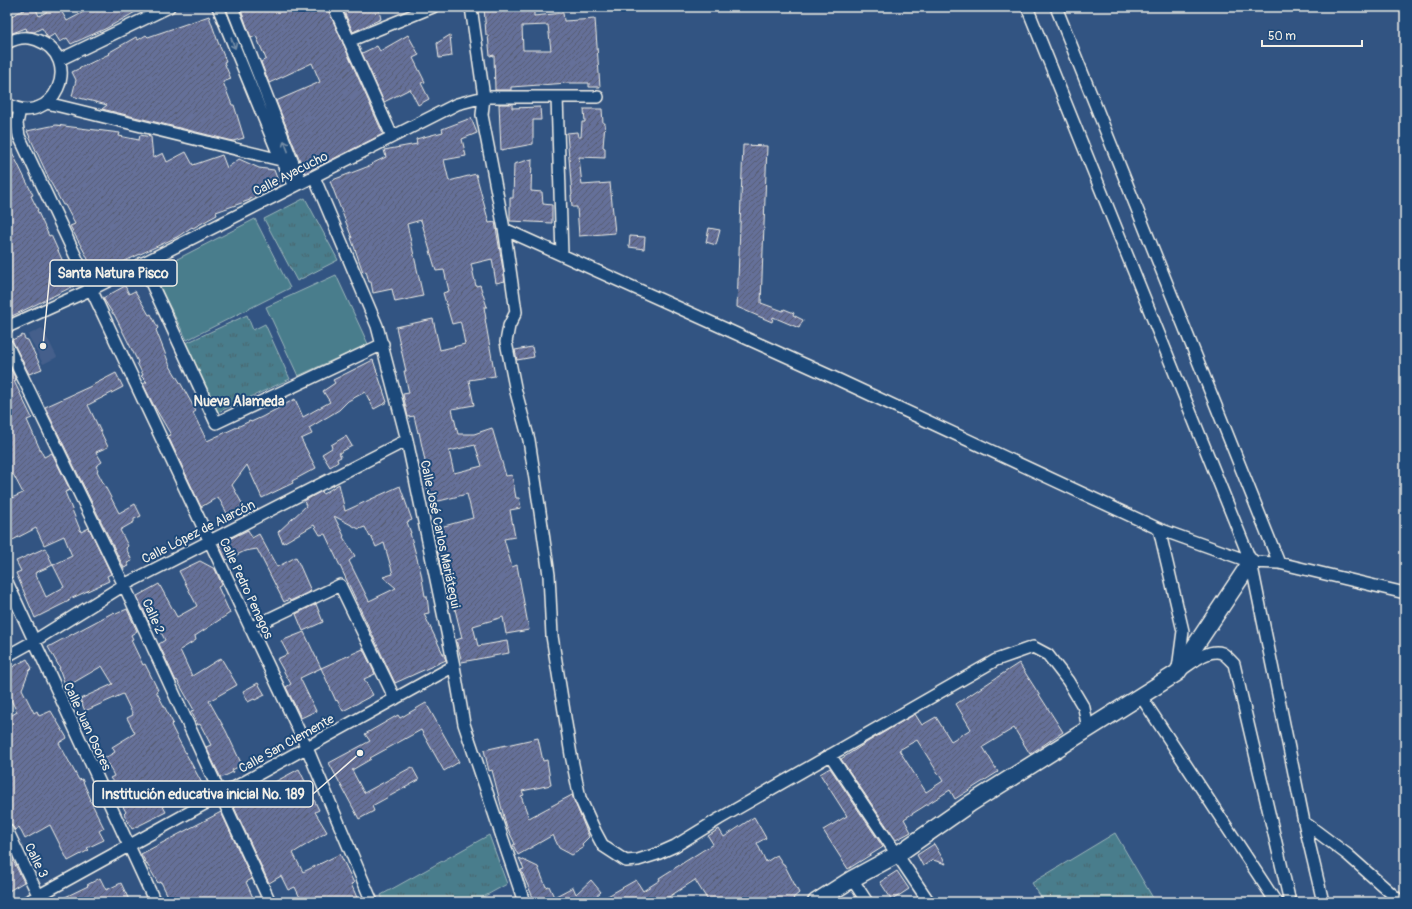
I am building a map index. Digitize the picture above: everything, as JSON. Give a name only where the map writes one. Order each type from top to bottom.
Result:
[{"type":"street","points":[[59,60],[169,7]]},
{"type":"street","points":[[218,7],[281,160],[298,184]]},
{"type":"street","points":[[232,7],[292,163],[298,184]]},
{"type":"street","points":[[334,7],[392,136]]},
{"type":"street","points":[[349,41],[433,7]]},
{"type":"street","points":[[471,7],[484,97],[482,115],[504,229],[516,312],[509,326],[506,342],[516,392],[529,440],[549,575],[554,651],[571,755],[580,798],[603,846],[626,861],[638,860],[658,854],[675,846],[719,819],[996,660],[1033,647],[1048,655],[1068,681],[1084,708],[1088,729]]},
{"type":"street","points":[[1027,7],[1251,562],[1304,822],[1323,902]]},
{"type":"street","points":[[1056,7],[1279,563]]},
{"type":"street","points":[[7,43],[20,38],[32,38],[43,42],[53,50],[59,60],[62,72],[60,84],[55,95],[47,103],[36,108],[25,110],[14,108],[7,104]]},
{"type":"street","name":"Calle Ayacucho","points":[[7,327],[92,289],[457,104],[484,97],[598,97]]},
{"type":"street","points":[[557,97],[562,255]]},
{"type":"street","points":[[47,103],[292,163]]},
{"type":"street","name":"Calle Pedro Penagos","points":[[20,109],[17,124],[19,136],[307,748],[372,902]]},
{"type":"street","name":"Calle José Carlos Mariátegui","points":[[314,177],[377,326],[407,440],[454,666],[464,724],[524,902]]},
{"type":"street","points":[[504,229],[839,380],[1159,529],[1251,562],[1279,563],[1405,593]]},
{"type":"street","points":[[142,263],[216,423],[382,344]]},
{"type":"street","name":"Calle 2","points":[[7,345],[124,585],[270,902]]},
{"type":"street","name":"Calle López de Alarcón","points":[[7,656],[124,585],[407,440]]},
{"type":"street","points":[[1159,529],[1183,631],[1177,673]]},
{"type":"street","points":[[1177,673],[1251,562]]},
{"type":"street","name":"Calle Juan Osores","points":[[7,582],[154,902]]},
{"type":"street","points":[[250,628],[340,585],[395,699]]},
{"type":"street","points":[[816,902],[852,879],[898,854],[972,803],[1140,695],[1204,655],[1212,652],[1222,653],[1234,664],[1290,902]]},
{"type":"street","name":"Calle San Clemente","points":[[27,902],[40,899],[128,846],[454,666]]},
{"type":"street","points":[[1140,695],[1276,902]]},
{"type":"street","points":[[830,755],[929,902]]},
{"type":"street","points":[[1304,822],[1348,855],[1402,902]]},
{"type":"street","name":"Calle 3","points":[[7,830],[40,899]]},
{"type":"street","points":[[852,879],[867,902]]},
{"type":"shaded area","points":[[42,328],[57,357],[43,364],[28,335]]},
{"type":"green space","points":[[305,198],[338,260],[297,281],[264,219]]},
{"type":"green space","points":[[255,219],[290,288],[187,340],[152,272]]},
{"type":"green space","points":[[336,275],[368,344],[298,376],[266,307]]},
{"type":"green space","points":[[247,315],[253,330],[265,324],[290,379],[216,413],[184,344]]},
{"type":"green space","points":[[1115,833],[1153,898],[1147,902],[1044,902],[1032,883]]},
{"type":"green space","points":[[489,835],[507,884],[474,902],[384,902],[381,895]]},
{"type":"building","points":[[30,7],[35,7],[39,16],[55,7],[59,7],[67,21],[93,7],[144,7],[107,28],[71,44],[67,38],[60,42],[55,34],[48,38],[42,28],[34,32],[27,31],[26,28],[7,35],[7,18]]},
{"type":"building","points":[[240,7],[327,7],[383,134],[305,173],[276,101],[320,82],[312,63],[269,83],[261,62],[266,59],[256,36],[251,38]]},
{"type":"building","points":[[342,7],[378,7],[381,19],[353,32]]},
{"type":"building","points":[[484,7],[534,7],[534,16],[563,13],[564,21],[595,19],[600,87],[589,87],[589,83],[568,83],[511,87],[511,90],[495,90],[494,55],[490,56],[488,35],[486,35]],"holes":[[[548,25],[551,50],[523,50],[522,26]]]},
{"type":"building","points":[[209,16],[226,61],[224,62],[231,79],[223,82],[232,105],[234,105],[244,138],[233,141],[102,109],[107,105],[72,96],[76,80],[72,72],[109,54],[108,53],[136,37],[138,40],[146,35],[148,37]]},
{"type":"building","points":[[408,35],[419,55],[413,58],[425,82],[421,83],[429,99],[418,105],[410,89],[384,102],[362,53],[377,46],[380,51]]},
{"type":"building","points":[[450,35],[452,56],[439,58],[437,43]]},
{"type":"building","points":[[499,104],[512,104],[512,108],[540,107],[541,120],[533,120],[533,144],[501,150]]},
{"type":"building","points":[[584,109],[602,109],[603,123],[605,123],[603,147],[605,148],[605,158],[579,157],[582,185],[610,183],[615,233],[579,236],[577,207],[572,207],[567,133],[577,132],[578,137],[581,137],[582,122],[585,122]]},
{"type":"building","points":[[471,118],[477,133],[462,139],[466,156],[444,160],[449,181],[476,174],[489,223],[495,222],[505,281],[496,283],[492,259],[471,264],[476,286],[480,285],[487,307],[484,307],[485,319],[495,376],[469,380],[474,405],[452,409],[458,434],[474,434],[492,428],[506,476],[512,475],[516,498],[519,498],[521,508],[510,510],[515,537],[504,539],[512,567],[517,565],[529,630],[506,634],[503,617],[473,626],[478,646],[507,641],[509,653],[462,662],[456,640],[462,638],[453,601],[450,602],[445,576],[443,577],[437,550],[441,549],[437,528],[473,518],[467,494],[431,503],[422,467],[426,466],[419,432],[418,433],[414,416],[408,417],[403,394],[409,393],[404,371],[406,371],[396,327],[433,319],[440,350],[465,344],[461,324],[460,322],[452,324],[443,293],[449,291],[444,270],[436,271],[421,220],[407,224],[423,296],[395,302],[392,289],[373,293],[371,282],[369,282],[366,271],[363,272],[352,238],[330,181],[372,165],[371,164],[386,157],[384,150],[417,144],[416,139],[443,132],[442,129]],"holes":[[[475,445],[482,466],[454,473],[449,451]]]},
{"type":"building","points":[[56,125],[120,133],[119,136],[139,140],[140,135],[151,137],[153,158],[163,153],[167,162],[186,152],[193,165],[222,155],[227,168],[239,159],[259,168],[274,170],[280,186],[250,200],[216,212],[217,215],[193,228],[192,227],[177,237],[95,275],[70,226],[75,224],[51,183],[27,131]]},
{"type":"building","points":[[7,142],[33,195],[31,196],[49,236],[51,235],[74,286],[12,316],[7,306]]},
{"type":"building","points":[[743,145],[767,146],[761,303],[783,311],[784,309],[794,313],[793,315],[803,320],[799,328],[773,317],[772,322],[737,307]]},
{"type":"building","points":[[532,159],[531,191],[542,192],[543,204],[552,205],[552,223],[510,221],[510,198],[513,198],[514,164]]},
{"type":"building","points":[[709,228],[720,230],[716,245],[706,242]]},
{"type":"building","points":[[630,236],[645,237],[644,249],[629,247]]},
{"type":"building","points":[[125,286],[129,294],[135,291],[149,315],[151,314],[158,328],[156,330],[170,366],[196,411],[193,413],[207,441],[262,417],[295,399],[303,417],[330,402],[323,391],[335,383],[333,380],[373,360],[387,402],[374,409],[365,392],[348,401],[339,410],[309,428],[312,434],[301,439],[316,468],[292,481],[293,483],[262,498],[247,465],[232,485],[244,507],[228,515],[218,497],[201,507],[168,436],[171,435],[143,384],[147,382],[141,376],[143,375],[137,363],[138,362],[114,314],[103,298]]},
{"type":"building","points":[[23,335],[25,339],[28,340],[42,369],[29,374],[12,340]]},
{"type":"building","points":[[532,347],[534,357],[517,360],[515,350]]},
{"type":"building","points":[[7,361],[16,380],[14,381],[32,418],[27,420],[39,447],[44,457],[52,453],[70,490],[65,492],[81,532],[89,528],[111,574],[107,576],[109,581],[68,600],[69,601],[35,618],[16,573],[21,571],[16,561],[45,548],[53,565],[72,556],[64,536],[44,545],[36,528],[7,543],[7,500],[23,493],[13,474],[7,477]],"holes":[[[53,565],[64,587],[46,597],[35,573]]]},
{"type":"building","points":[[116,373],[123,387],[88,405],[108,447],[96,452],[102,462],[96,466],[97,471],[119,513],[135,504],[141,516],[134,519],[134,522],[120,530],[128,546],[126,548],[132,561],[127,563],[129,566],[124,568],[45,407]]},
{"type":"building","points":[[346,436],[352,446],[339,453],[341,457],[337,459],[338,462],[330,467],[322,454],[332,448],[331,445]]},
{"type":"building","points":[[339,484],[345,511],[400,486],[412,520],[407,522],[421,573],[425,596],[427,596],[429,613],[424,614],[446,660],[395,683],[325,534],[320,535],[314,525],[283,543],[278,532],[306,506],[304,501],[322,491],[323,494]],"holes":[[[334,516],[359,529],[365,527],[376,547],[384,543],[393,574],[383,577],[396,588],[369,601],[349,561],[355,556],[343,537],[344,536]]]},
{"type":"building","points":[[248,530],[252,538],[259,534],[277,567],[296,557],[311,591],[290,601],[289,599],[284,602],[257,549],[245,551],[226,560],[219,544]]},
{"type":"building","points":[[200,561],[215,569],[222,585],[218,587],[230,613],[195,636],[196,640],[180,650],[192,676],[221,658],[237,685],[209,701],[226,731],[242,765],[232,770],[233,772],[221,778],[206,747],[211,745],[200,724],[198,725],[191,711],[194,710],[177,680],[176,681],[159,644],[165,640],[155,621],[150,624],[137,596],[159,584],[177,617],[197,606],[179,571]]},
{"type":"building","points":[[316,604],[323,622],[303,631],[296,614]]},
{"type":"building","points":[[127,609],[137,631],[131,635],[133,639],[131,640],[143,665],[145,664],[158,690],[156,691],[173,723],[171,725],[205,789],[190,797],[183,785],[163,796],[165,799],[160,801],[166,812],[132,829],[124,814],[126,812],[113,789],[117,787],[110,778],[114,776],[105,758],[115,752],[112,747],[135,733],[127,718],[133,715],[123,694],[85,711],[80,699],[113,684],[102,666],[66,687],[60,668],[48,647],[114,612],[116,614]]},
{"type":"building","points":[[304,632],[321,668],[300,678],[316,711],[301,718],[286,687],[291,684],[277,659],[288,654],[281,641]]},
{"type":"building","points":[[363,649],[375,674],[364,679],[373,695],[343,711],[337,700],[336,701],[321,668]]},
{"type":"building","points":[[27,659],[32,668],[29,671],[22,689],[34,713],[37,711],[39,716],[51,711],[67,738],[59,743],[79,780],[82,779],[90,800],[104,828],[99,831],[104,840],[87,848],[89,850],[68,861],[50,825],[25,839],[19,827],[15,830],[11,824],[7,823],[7,718],[17,712],[7,692],[7,670]]},
{"type":"building","points":[[1019,663],[1063,732],[1030,754],[1014,728],[983,747],[998,772],[955,799],[950,790],[904,819],[911,832],[896,840],[841,759],[915,714],[922,725],[936,717],[951,741],[971,729],[956,704]],"holes":[[[917,740],[943,781],[926,792],[899,750]]]},
{"type":"building","points":[[258,683],[265,695],[248,702],[243,691]]},
{"type":"building","points":[[426,703],[459,762],[444,771],[421,730],[370,758],[371,759],[352,770],[364,793],[412,767],[419,780],[372,806],[374,811],[359,819],[329,763],[370,741],[365,734],[398,715],[400,718]]},
{"type":"building","points":[[538,738],[543,761],[547,760],[551,785],[522,791],[524,795],[521,796],[529,818],[572,795],[589,837],[582,844],[583,848],[572,855],[559,848],[553,835],[518,855],[513,845],[515,844],[506,825],[492,770],[489,771],[484,750]]},
{"type":"building","points":[[830,768],[883,847],[848,869],[823,830],[847,816],[820,774]]},
{"type":"building","points":[[299,769],[319,810],[315,812],[327,832],[293,853],[303,872],[340,854],[354,883],[351,884],[359,902],[302,902],[295,887],[288,890],[281,876],[269,883],[233,805],[233,802],[245,798]]},
{"type":"building","points":[[221,812],[252,879],[246,882],[255,902],[171,902],[161,882],[158,883],[141,854]]},
{"type":"building","points":[[754,817],[766,838],[757,843],[766,862],[777,855],[784,864],[799,893],[793,898],[796,902],[709,902],[695,880],[661,902],[597,902],[636,880],[643,891],[660,880],[659,878],[713,844],[708,836],[719,829],[724,837]]},
{"type":"building","points":[[934,844],[946,864],[933,860],[923,866],[917,855]]},
{"type":"building","points":[[7,849],[24,882],[7,892]]},
{"type":"building","points":[[519,858],[538,867],[546,887],[549,886],[554,897],[573,887],[576,894],[591,880],[601,892],[589,902],[535,902],[521,870],[524,869]]},
{"type":"building","points":[[897,871],[909,889],[892,900],[880,882]]},
{"type":"building","points":[[100,878],[106,890],[121,883],[130,902],[55,902],[88,886],[87,885]]},
{"type":"place","name":"Santa Natura Pisco","points":[[43,346]]},
{"type":"place","name":"Institución educativa inicial No. 189","points":[[360,753]]},
{"type":"district","name":"Nueva Alameda","points":[[239,401]]}]
